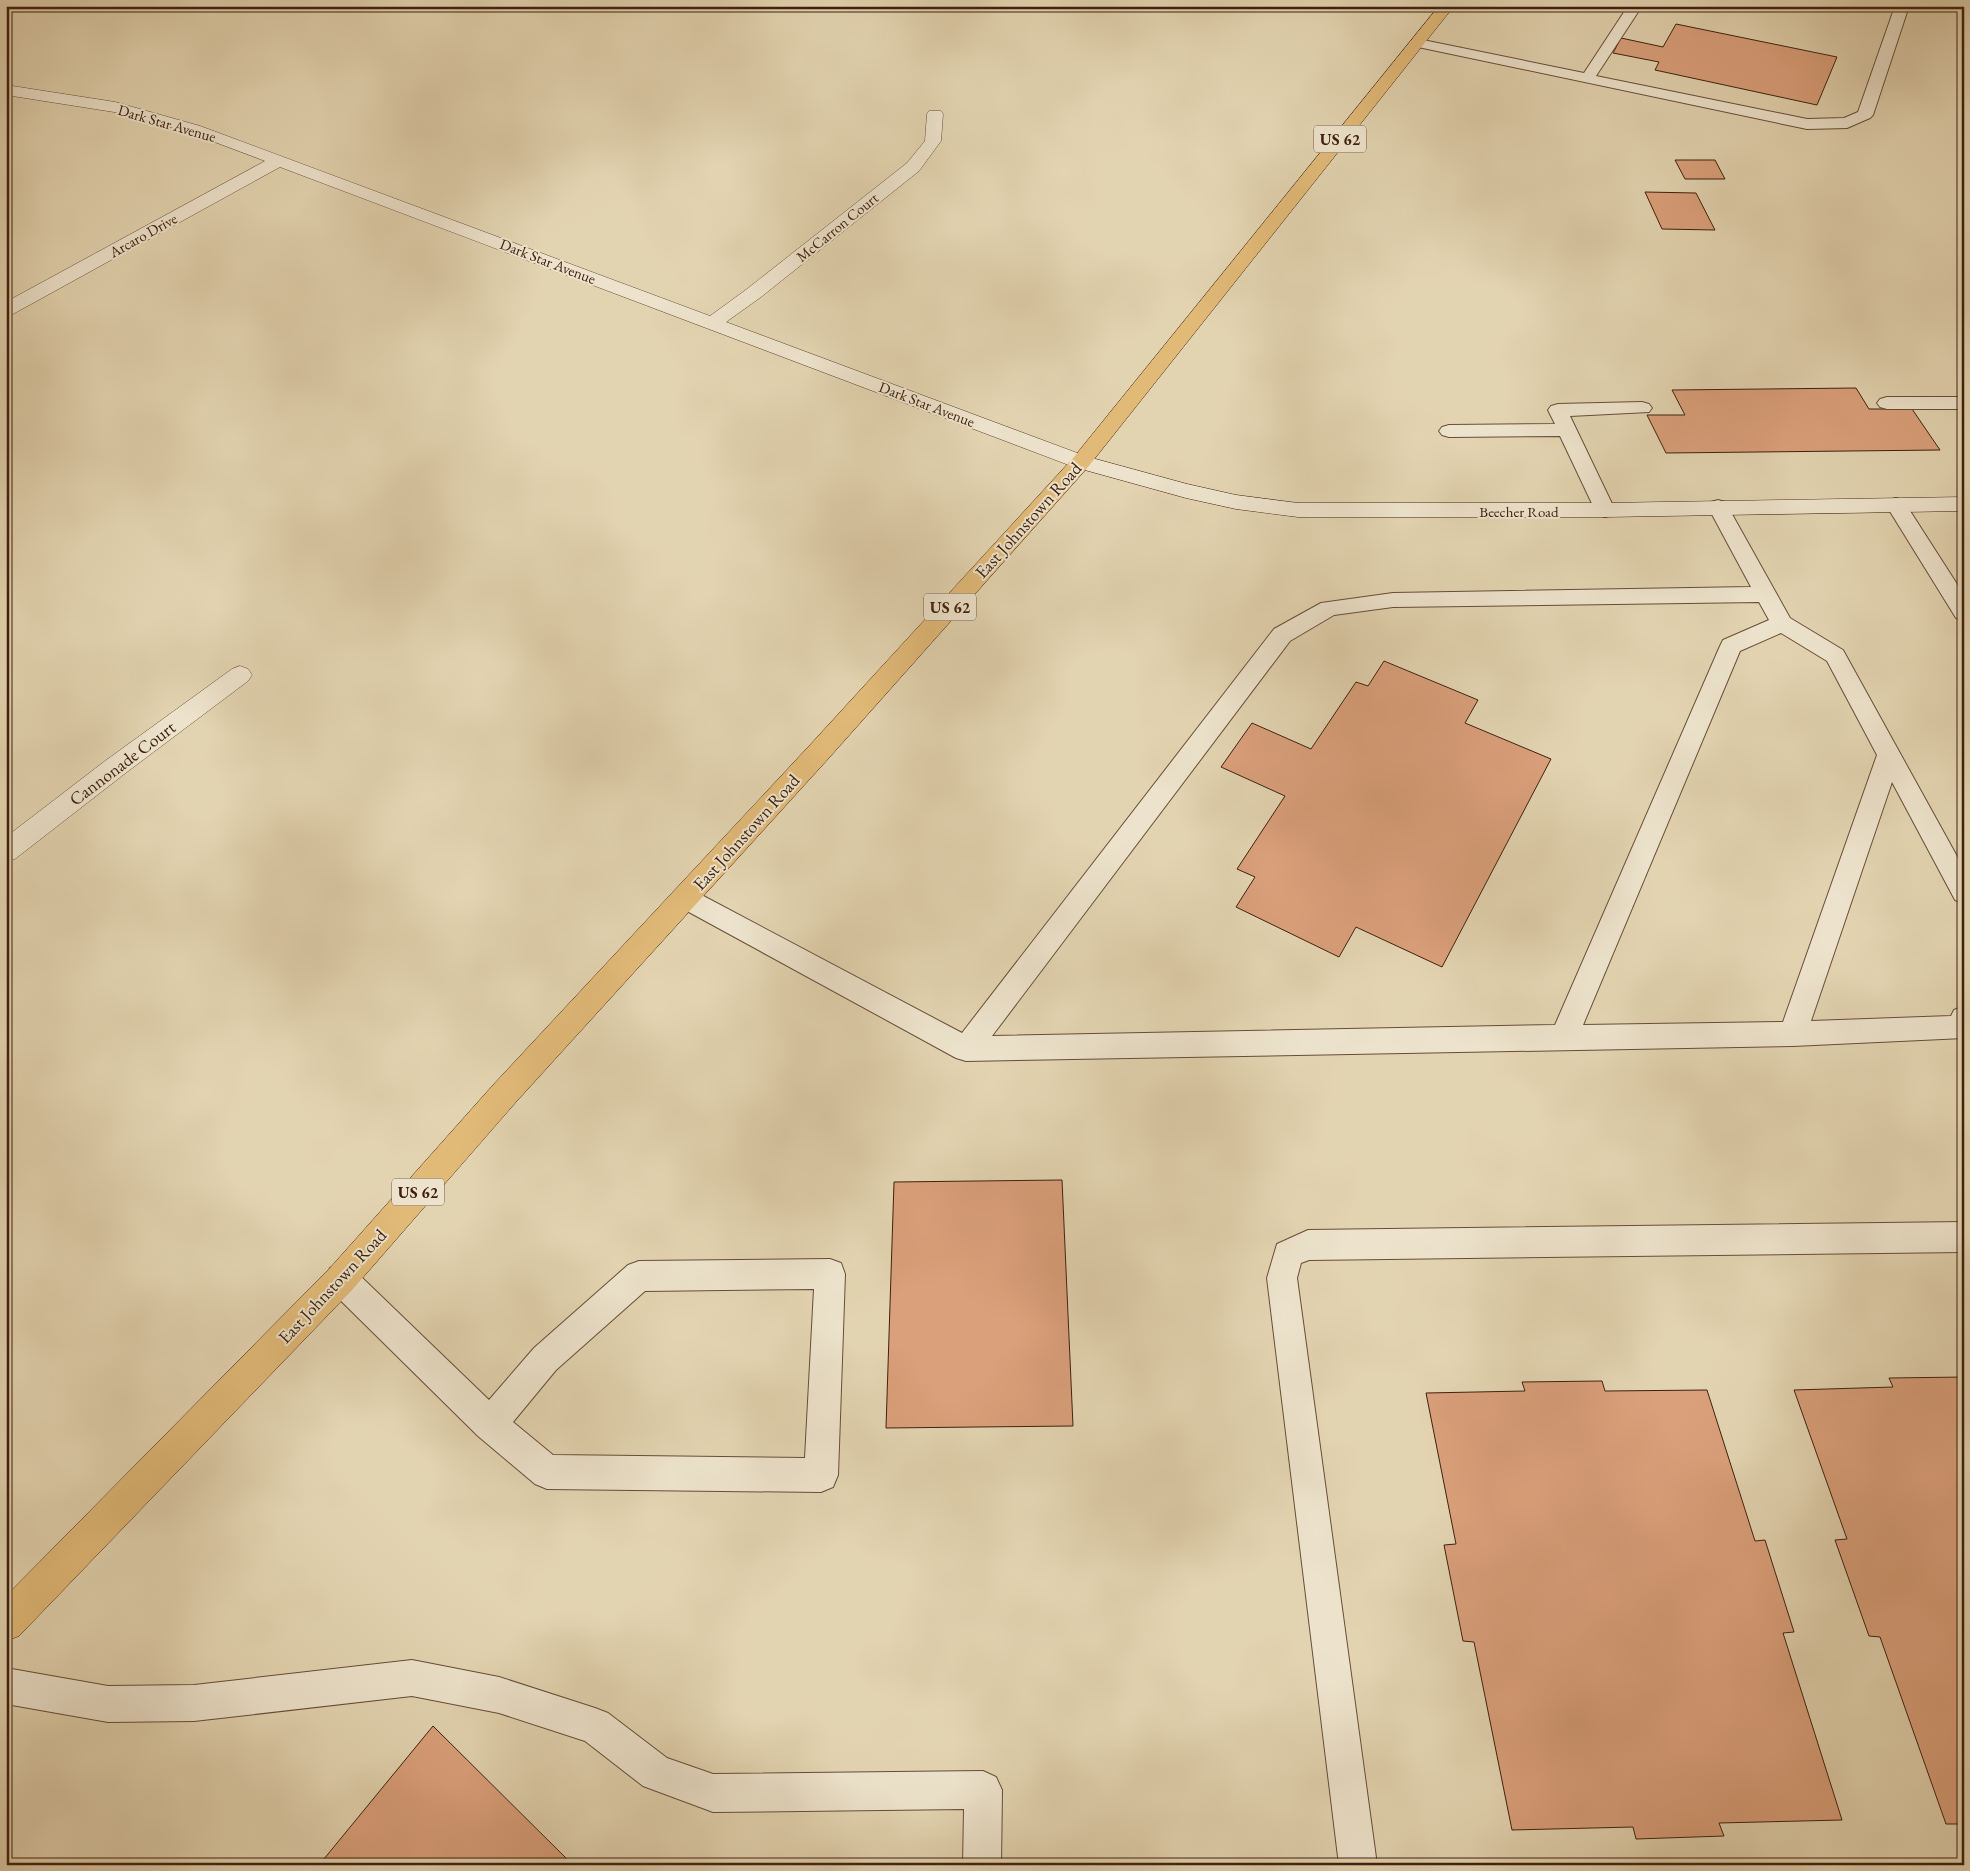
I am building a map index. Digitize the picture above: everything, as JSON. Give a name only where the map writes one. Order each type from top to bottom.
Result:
[{"type":"highway","name":"East Johnstown Road","points":[[6,1623],[341,1279],[505,1093],[1081,462],[1448,6]]},
{"type":"street","name":"Dark Star Avenue","points":[[6,90],[116,108],[194,129],[1081,462]]},
{"type":"street","name":"McCarron Court","points":[[712,323],[754,293],[913,166],[932,141],[935,114]]},
{"type":"street","name":"Arcaro Drive","points":[[6,310],[280,160]]},
{"type":"street","name":"Beecher Road","points":[[1081,462],[1186,491],[1236,502],[1298,510],[1605,510],[1964,504]]},
{"type":"street","name":"Cannonade Court","points":[[6,852],[114,768],[240,675]]},
{"type":"lane","points":[[1587,78],[1635,6]]},
{"type":"lane","points":[[1418,43],[1807,124],[1847,122],[1865,115],[1902,6]]},
{"type":"lane","points":[[1887,403],[1964,403]]},
{"type":"lane","points":[[1605,510],[1558,410],[1642,408]]},
{"type":"lane","points":[[1449,431],[1568,430]]},
{"type":"lane","points":[[1896,504],[1964,613]]},
{"type":"lane","points":[[1718,507],[1782,623],[1835,656],[1964,893]]},
{"type":"lane","points":[[966,1049],[1282,635],[1330,608],[1393,600],[1766,594]]},
{"type":"lane","points":[[1564,1037],[1731,646],[1782,623]]},
{"type":"lane","points":[[1793,1034],[1889,755]]},
{"type":"lane","points":[[685,898],[966,1049],[1793,1034],[1959,1028],[1964,1018]]},
{"type":"lane","points":[[1358,1865],[1282,1278],[1288,1254],[1308,1245],[1964,1237]]},
{"type":"lane","points":[[341,1279],[490,1424],[547,1472],[821,1475],[830,1274],[639,1276],[545,1359],[490,1424]]},
{"type":"lane","points":[[6,1686],[108,1704],[194,1703],[412,1678],[499,1695],[594,1726],[656,1773],[713,1793],[983,1790],[982,1865]]},
{"type":"building","points":[[1676,24],[1837,57],[1817,105],[1655,70],[1659,62],[1613,53],[1621,38],[1663,47]]},
{"type":"building","points":[[1675,160],[1715,160],[1725,179],[1685,179]]},
{"type":"building","points":[[1645,192],[1696,193],[1715,230],[1662,229]]},
{"type":"building","points":[[1856,388],[1869,409],[1912,409],[1940,450],[1666,453],[1647,415],[1685,415],[1672,390]]},
{"type":"building","points":[[1384,661],[1478,700],[1465,723],[1551,759],[1442,967],[1356,927],[1339,957],[1236,907],[1255,877],[1237,869],[1285,796],[1221,767],[1252,723],[1311,749],[1356,682],[1368,686]]},
{"type":"building","points":[[1062,1180],[1073,1426],[886,1428],[894,1182]]},
{"type":"building","points":[[1964,1377],[1964,1824],[1946,1824],[1880,1637],[1869,1636],[1835,1540],[1847,1539],[1794,1390],[1893,1387],[1889,1378]]},
{"type":"building","points":[[1602,1381],[1605,1391],[1707,1390],[1755,1541],[1765,1540],[1794,1632],[1783,1633],[1842,1820],[1719,1823],[1724,1836],[1636,1839],[1633,1827],[1512,1830],[1474,1642],[1463,1641],[1444,1545],[1456,1544],[1426,1393],[1525,1391],[1522,1382]]},
{"type":"building","points":[[433,1726],[573,1865],[319,1865]]}]
